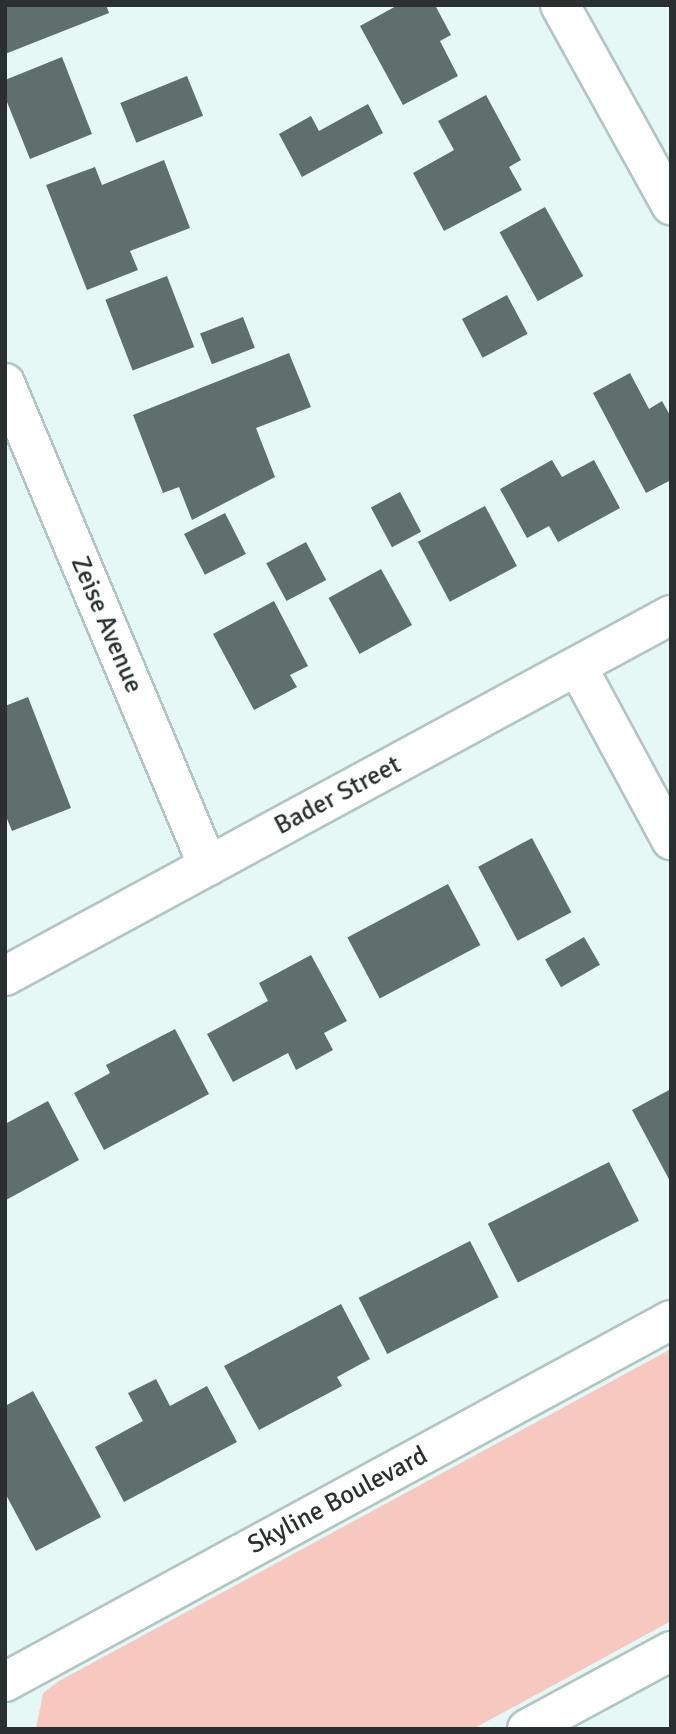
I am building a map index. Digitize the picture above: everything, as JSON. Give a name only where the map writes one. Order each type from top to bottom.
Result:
[{"type":"street","points":[[560,5],[671,205]]},
{"type":"street","name":"Zeise Avenue","points":[[5,383],[208,866]]},
{"type":"street","name":"Bader Street","points":[[5,976],[671,615]]},
{"type":"street","points":[[577,666],[671,839]]},
{"type":"street","name":"Skyline Boulevard","points":[[5,1682],[671,1320]]},
{"type":"street","points":[[527,1729],[671,1651]]},
{"type":"shaded area","points":[[671,1349],[671,1621],[473,1729],[36,1729],[43,1693],[59,1681]]},
{"type":"building","points":[[5,5],[106,5],[109,13],[5,54]]},
{"type":"building","points":[[398,5],[435,5],[451,35],[440,41],[458,76],[403,105],[360,26]]},
{"type":"building","points":[[62,57],[92,134],[30,159],[5,97],[5,80]]},
{"type":"building","points":[[187,76],[203,116],[136,143],[120,103]]},
{"type":"building","points":[[486,95],[521,160],[509,167],[522,190],[444,231],[413,173],[454,150],[438,121]]},
{"type":"building","points":[[368,104],[383,133],[302,177],[279,134],[311,116],[319,131]]},
{"type":"building","points":[[164,160],[190,228],[130,251],[138,270],[87,290],[46,185],[95,167],[102,185]]},
{"type":"building","points":[[545,207],[583,276],[538,301],[500,232]]},
{"type":"building","points":[[167,276],[194,347],[133,371],[105,300]]},
{"type":"building","points":[[507,295],[528,334],[483,358],[462,319]]},
{"type":"building","points":[[243,317],[255,348],[212,364],[200,333]]},
{"type":"building","points":[[289,353],[311,407],[256,428],[275,477],[192,520],[179,487],[163,493],[133,415]]},
{"type":"building","points":[[630,373],[649,409],[662,401],[671,417],[671,480],[646,493],[593,393]]},
{"type":"building","points":[[552,460],[562,477],[594,460],[620,508],[558,542],[549,526],[527,538],[500,489]]},
{"type":"building","points":[[400,492],[421,532],[392,547],[371,507]]},
{"type":"building","points":[[485,506],[517,566],[450,602],[418,542]]},
{"type":"building","points":[[225,513],[246,554],[205,575],[184,534]]},
{"type":"building","points":[[306,542],[326,580],[286,601],[266,563]]},
{"type":"building","points":[[381,569],[412,625],[360,654],[329,598]]},
{"type":"building","points":[[274,601],[308,666],[290,675],[297,687],[254,710],[213,634]]},
{"type":"building","points":[[28,697],[71,808],[12,831],[5,814],[5,706]]},
{"type":"building","points":[[532,838],[571,912],[518,941],[478,867]]},
{"type":"building","points":[[448,884],[480,945],[380,998],[347,938]]},
{"type":"building","points":[[584,937],[600,965],[561,987],[545,960]]},
{"type":"building","points":[[311,955],[347,1021],[324,1033],[333,1050],[296,1070],[288,1053],[233,1082],[207,1034],[268,1001],[259,983]]},
{"type":"building","points":[[175,1029],[209,1094],[104,1150],[74,1093],[110,1073],[106,1065]]},
{"type":"building","points":[[671,1089],[671,1183],[632,1110]]},
{"type":"building","points":[[48,1101],[79,1160],[6,1200],[5,1124]]},
{"type":"building","points":[[609,1162],[639,1221],[518,1283],[488,1224]]},
{"type":"building","points":[[470,1241],[499,1297],[387,1354],[359,1298]]},
{"type":"building","points":[[341,1304],[370,1359],[337,1377],[342,1386],[259,1430],[224,1366]]},
{"type":"building","points":[[156,1379],[170,1406],[207,1386],[237,1442],[124,1502],[95,1447],[143,1421],[128,1393]]},
{"type":"building","points":[[33,1391],[101,1517],[36,1551],[5,1493],[5,1406]]}]
